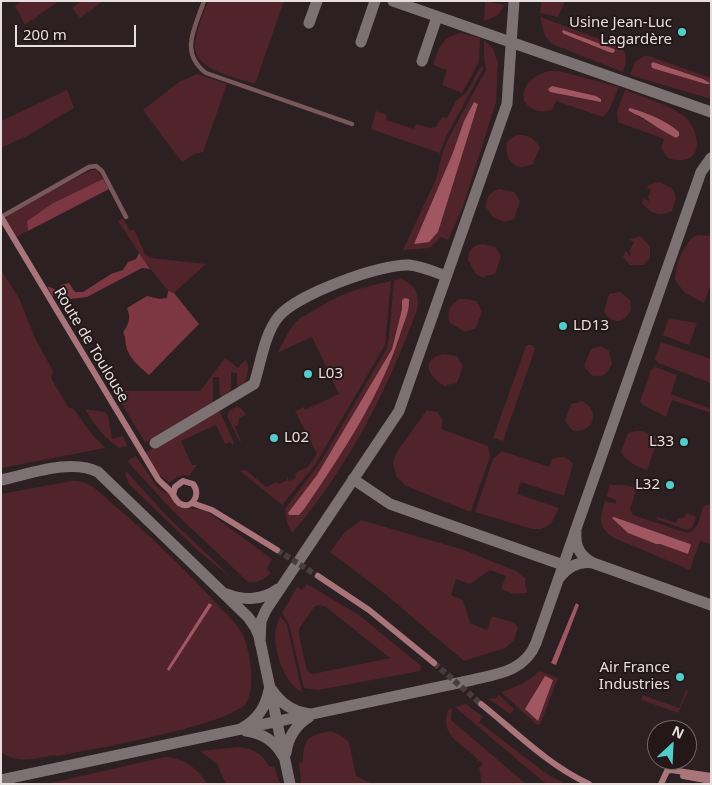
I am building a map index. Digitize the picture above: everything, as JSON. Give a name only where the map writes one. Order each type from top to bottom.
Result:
[{"type":"main road","name":"Route de Toulouse","points":[[1,217],[161,484],[174,495]]},
{"type":"main road","points":[[161,484],[170,486],[183,481],[190,482],[195,486],[197,495],[212,510]]},
{"type":"main road","points":[[176,485],[174,495],[179,503],[185,505],[192,503],[212,510],[277,550]]},
{"type":"main road","points":[[192,503],[197,495]]},
{"type":"main road","points":[[318,576],[369,610],[434,664]]},
{"type":"main road","points":[[481,704],[546,758],[589,784]]},
{"type":"main road","points":[[662,781],[667,771],[671,770],[711,776]]},
{"type":"main road","points":[[662,781],[674,774],[711,781]]},
{"type":"street","points":[[204,1],[191,41],[191,54],[197,66],[206,73],[352,124]]},
{"type":"street","points":[[1,217],[90,166],[96,166],[102,172],[126,217]]},
{"type":"shaded area","points":[[21,1],[59,1],[25,25],[15,6]]},
{"type":"shaded area","points":[[81,1],[103,1],[80,18],[72,8]]},
{"type":"shaded area","points":[[208,1],[284,1],[255,84],[218,72],[202,62],[197,55],[195,47],[196,35]]},
{"type":"shaded area","points":[[485,1],[505,5],[498,15],[484,21]]},
{"type":"shaded area","points":[[542,1],[565,1],[558,17],[540,13]]},
{"type":"shaded area","points":[[540,17],[619,46],[624,52],[626,61],[623,72],[552,44],[545,36]],"holes":[[[564,31],[614,49],[613,53],[609,52],[562,32]]]},
{"type":"shaded area","points":[[563,30],[615,51],[613,53],[609,52],[564,34]]},
{"type":"shaded area","points":[[461,33],[480,38],[479,62],[462,93],[442,85],[447,70],[433,65],[439,48],[445,40]]},
{"type":"shaded area","points":[[484,40],[493,49],[498,63],[496,102],[462,209],[448,240],[441,237],[430,248],[403,250],[437,177],[447,141],[486,70]],"holes":[[[474,102],[478,104],[438,232],[414,244],[452,155],[464,121]]]},
{"type":"shaded area","points":[[644,56],[649,56],[711,78],[711,99],[630,75],[635,62]],"holes":[[[653,62],[710,83],[706,84],[664,71]]]},
{"type":"shaded area","points":[[653,62],[710,83],[706,84],[652,68],[651,64]]},
{"type":"shaded area","points":[[482,65],[483,69],[446,137],[440,153],[371,129],[376,111],[387,115],[386,120],[414,129],[416,124],[430,128],[436,127],[442,117],[447,118],[456,101],[466,93]]},
{"type":"shaded area","points":[[549,71],[559,71],[619,87],[609,110],[603,117],[556,101],[552,110],[536,110],[524,101],[525,90],[530,81]]},
{"type":"shaded area","points":[[197,74],[227,84],[203,152],[194,154],[182,162],[143,110],[179,82]]},
{"type":"shaded area","points":[[552,86],[596,96],[601,99],[601,102],[550,92],[548,89]]},
{"type":"shaded area","points":[[67,90],[74,108],[27,136],[1,148],[1,121]]},
{"type":"shaded area","points":[[625,90],[672,109],[685,117],[693,127],[697,141],[695,153],[690,158],[683,160],[668,158],[661,148],[664,139],[618,122],[617,112]],"holes":[[[630,112],[663,120],[679,132],[676,137]]]},
{"type":"shaded area","points":[[474,102],[478,104],[438,232],[429,242],[414,244],[452,155],[464,121]]},
{"type":"shaded area","points":[[630,108],[662,120],[679,132],[679,136],[676,138],[667,133],[628,110]]},
{"type":"shaded area","points":[[516,135],[530,137],[540,147],[533,164],[523,167],[518,166],[508,158],[507,142]]},
{"type":"shaded area","points":[[91,170],[97,170],[103,179],[53,203],[27,221],[28,231],[16,237],[5,219],[10,213]]},
{"type":"shaded area","points":[[103,179],[109,189],[28,231],[27,221],[53,203]]},
{"type":"shaded area","points":[[659,182],[673,189],[676,198],[672,211],[663,214],[652,212],[642,203],[643,199],[649,201],[650,199],[648,198],[651,189],[647,188],[648,185]]},
{"type":"shaded area","points":[[499,189],[514,192],[520,201],[514,219],[504,222],[493,217],[486,207],[489,195]]},
{"type":"shaded area","points":[[123,218],[130,231],[134,229],[145,254],[151,258],[206,264],[174,293],[168,291],[145,262],[118,221]]},
{"type":"shaded area","points":[[698,235],[711,236],[711,283],[704,303],[685,293],[675,280],[681,254],[688,242]]},
{"type":"shaded area","points":[[640,236],[650,246],[650,258],[644,265],[630,265],[623,257],[625,251],[630,256],[631,253],[629,252],[634,242],[629,240]]},
{"type":"shaded area","points":[[483,244],[495,247],[501,256],[495,274],[485,276],[484,278],[476,274],[468,260],[472,249]]},
{"type":"shaded area","points":[[139,253],[150,269],[142,268],[87,297],[71,299],[52,295],[47,286],[59,291],[61,285],[69,283],[75,292],[83,292],[111,274],[123,270],[128,262],[136,259]]},
{"type":"shaded area","points":[[1,270],[19,298],[35,338],[53,371],[51,378],[68,407],[74,409],[90,432],[105,448],[1,468]]},
{"type":"shaded area","points":[[401,279],[410,284],[415,290],[417,298],[418,307],[407,337],[380,397],[349,454],[331,482],[292,533],[287,522],[285,509],[321,461],[387,348],[394,280]],"holes":[[[402,300],[410,302],[392,357],[380,384],[352,435],[305,508],[299,515],[288,513],[317,475],[392,349],[402,309]]]},
{"type":"shaded area","points":[[391,281],[385,345],[315,465],[282,505],[240,471],[246,470],[266,487],[277,482],[279,484],[287,480],[287,477],[289,481],[296,478],[295,473],[308,467],[317,454],[295,411],[304,407],[305,410],[339,394],[312,337],[277,353],[291,328],[302,317],[342,295]]},
{"type":"shaded area","points":[[168,291],[174,293],[199,324],[149,375],[135,362],[127,350],[123,332],[129,321],[127,308],[147,296],[160,299],[167,298]]},
{"type":"shaded area","points":[[620,292],[630,300],[631,310],[625,318],[614,321],[604,312],[609,294]]},
{"type":"shaded area","points":[[405,298],[409,299],[406,318],[394,353],[373,399],[347,444],[305,508],[299,515],[289,515],[288,513],[317,475],[392,349],[402,309],[402,300]]},
{"type":"shaded area","points":[[460,299],[476,301],[482,311],[476,328],[465,332],[450,323],[448,315],[454,303]]},
{"type":"shaded area","points":[[668,320],[697,323],[689,345],[663,335]]},
{"type":"shaded area","points":[[661,342],[711,359],[711,383],[658,363],[655,359]]},
{"type":"shaded area","points":[[532,345],[535,349],[503,441],[493,438],[526,346]]},
{"type":"shaded area","points":[[601,346],[609,351],[612,364],[604,374],[598,376],[591,375],[584,366],[591,349]]},
{"type":"shaded area","points":[[443,354],[457,356],[463,366],[457,383],[447,385],[446,387],[435,379],[429,370],[431,361]]},
{"type":"shaded area","points":[[225,358],[238,368],[245,360],[247,362],[248,368],[245,384],[237,386],[237,373],[231,372],[231,390],[223,397],[220,396],[219,377],[213,377],[213,400],[211,404],[157,437],[145,442],[114,391],[200,391]]},
{"type":"shaded area","points":[[655,367],[677,375],[671,394],[711,409],[711,413],[672,400],[666,417],[643,405],[640,401],[651,370]]},
{"type":"shaded area","points":[[582,401],[592,410],[592,421],[590,426],[585,429],[579,431],[572,430],[565,421],[571,404]]},
{"type":"shaded area","points":[[237,406],[246,415],[239,418],[238,425],[235,427],[241,442],[227,416],[229,411]]},
{"type":"shaded area","points":[[85,409],[105,412],[108,416],[112,439],[123,436],[127,446],[119,448],[109,440]]},
{"type":"shaded area","points":[[219,410],[234,442],[233,445],[230,442],[225,444],[216,425],[181,441],[192,465],[197,465],[189,476],[178,476],[170,483],[159,475],[145,453]]},
{"type":"shaded area","points":[[427,410],[437,412],[443,420],[441,429],[488,446],[490,457],[471,511],[406,486],[396,476],[393,462],[398,450]]},
{"type":"shaded area","points":[[642,431],[659,437],[647,470],[629,461],[621,452],[628,433]]},
{"type":"shaded area","points":[[502,451],[549,467],[552,459],[562,457],[573,464],[564,496],[521,482],[517,494],[559,508],[551,524],[541,529],[532,529],[475,512],[493,459]]},
{"type":"shaded area","points":[[136,456],[157,487],[165,493],[169,492],[182,507],[205,510],[272,559],[267,569],[271,573],[258,582],[248,582],[172,510],[128,462]]},
{"type":"shaded area","points":[[126,471],[166,515],[233,579],[196,549],[129,484]]},
{"type":"shaded area","points":[[72,481],[85,483],[102,494],[189,575],[235,624],[242,633],[247,648],[251,668],[251,688],[246,703],[234,712],[188,728],[158,736],[58,756],[54,755],[27,760],[14,758],[1,752],[1,494]]},
{"type":"shaded area","points":[[610,485],[625,485],[637,488],[630,509],[633,515],[687,533],[696,527],[703,507],[711,505],[711,544],[700,541],[690,570],[614,538],[605,530],[601,522],[605,501],[616,504],[616,500],[606,496]],"holes":[[[614,517],[690,544],[688,554],[656,544],[628,533]]]},
{"type":"shaded area","points":[[686,513],[696,518],[692,528],[687,530],[656,519],[658,517],[676,523],[678,518],[684,518]]},
{"type":"shaded area","points":[[614,517],[690,544],[688,554],[628,533],[612,518]]},
{"type":"shaded area","points":[[361,520],[464,550],[516,571],[526,579],[527,593],[514,594],[501,589],[506,576],[490,570],[470,584],[456,579],[451,595],[463,600],[470,623],[487,630],[492,616],[515,623],[518,628],[514,640],[505,648],[464,661],[384,593],[330,552],[345,532]]},
{"type":"shaded area","points":[[307,584],[359,615],[421,666],[420,671],[318,690],[304,688],[289,624],[282,613],[297,587],[302,590]],"holes":[[[318,605],[326,607],[390,658],[313,674],[307,671],[299,629],[314,607]]]},
{"type":"shaded area","points":[[209,603],[212,605],[169,671],[167,669]]},
{"type":"shaded area","points":[[576,603],[579,605],[556,665],[551,663]]},
{"type":"shaded area","points":[[280,616],[287,625],[302,692],[290,681],[278,654],[275,636]]},
{"type":"shaded area","points":[[539,671],[558,678],[540,725],[536,724],[501,692],[521,684]],"holes":[[[538,688],[540,714],[538,720],[526,708]]]},
{"type":"shaded area","points":[[545,676],[553,680],[538,721],[525,709]]},
{"type":"shaded area","points":[[686,690],[688,691],[678,713],[642,700],[642,695],[679,708]]},
{"type":"shaded area","points":[[499,695],[514,709],[510,714],[489,699],[496,698]]},
{"type":"shaded area","points":[[466,704],[483,717],[479,722],[548,775],[566,784],[546,784],[455,707]]},
{"type":"shaded area","points":[[452,708],[451,720],[526,784],[482,784],[479,767],[483,765],[480,761],[476,762],[478,760],[454,739],[447,727],[448,710]]},
{"type":"shaded area","points":[[331,731],[349,742],[356,776],[373,784],[301,784],[299,763],[303,762],[306,743],[312,736]]},
{"type":"shaded area","points":[[240,747],[254,751],[261,755],[270,767],[274,766],[280,784],[226,784],[217,764],[200,751]]},
{"type":"shaded area","points":[[165,757],[178,759],[190,765],[207,784],[46,784]]},
{"type":"taxiway","points":[[309,23],[317,1]]},
{"type":"taxiway","points":[[361,42],[375,1]]},
{"type":"taxiway","points":[[393,1],[711,112]]},
{"type":"taxiway","points":[[260,643],[261,621],[266,610],[399,411],[507,104],[514,1]]},
{"type":"taxiway","points":[[422,61],[437,17]]},
{"type":"taxiway","points":[[1,780],[491,676],[510,670],[525,660],[536,643],[701,172],[711,158]]},
{"type":"taxiway","points":[[155,443],[254,384],[270,331],[279,316],[289,307],[321,290],[379,269],[409,265],[428,269],[446,276]]},
{"type":"taxiway","points":[[1,480],[50,468],[76,466],[98,472],[248,617],[259,636],[290,784]]},
{"type":"taxiway","points":[[353,479],[390,504],[563,565]]},
{"type":"taxiway","points":[[576,532],[576,542],[579,550],[593,563],[711,605]]},
{"type":"taxiway","points":[[560,577],[574,566],[583,563],[593,563]]},
{"type":"taxiway","points":[[227,594],[240,598],[253,598],[272,593],[278,589]]},
{"type":"taxiway","points":[[242,728],[260,712],[266,702],[269,690]]},
{"type":"taxiway","points":[[272,690],[288,706],[310,714]]},
{"type":"taxiway","points":[[286,753],[293,732],[309,717]]},
{"type":"taxiway","points":[[246,731],[268,739],[283,756]]},
{"type":"tunnel","points":[[277,550],[318,576]]},
{"type":"tunnel","points":[[434,663],[481,704]]},
{"type":"place","name":"Usine Jean-Luc Lagardère","points":[[682,32]]},
{"type":"place","name":"LD13","points":[[563,326]]},
{"type":"place","name":"L03","points":[[308,374]]},
{"type":"place","name":"L02","points":[[274,438]]},
{"type":"place","name":"L33","points":[[684,442]]},
{"type":"place","name":"L32","points":[[670,485]]},
{"type":"place","name":"Air France Industries","points":[[680,677]]}]
